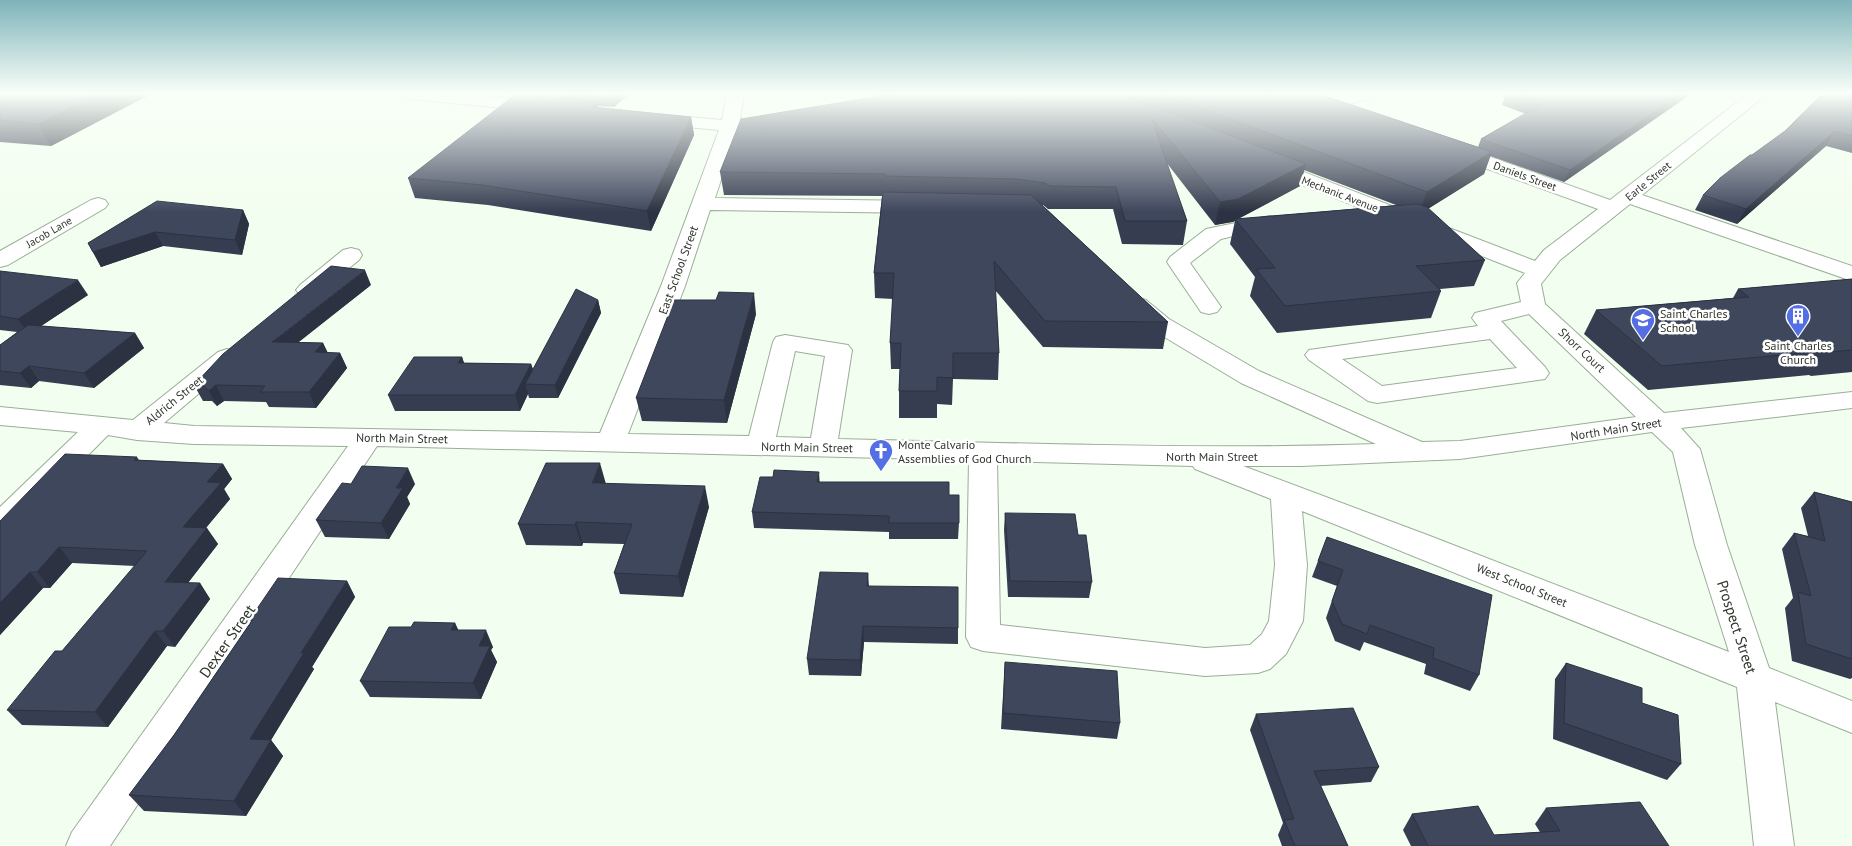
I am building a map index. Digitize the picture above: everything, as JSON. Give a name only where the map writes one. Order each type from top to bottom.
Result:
[{"type":"street","name":"East School Street","points":[[610,443],[673,286],[727,133]]},
{"type":"street","name":"Earle Street","points":[[1539,270],[1552,255],[1709,133]]},
{"type":"street","name":"Daniels Street","points":[[1437,144],[1852,274]]},
{"type":"street","name":"Mechanic Avenue","points":[[1250,159],[1539,270]]},
{"type":"street","name":"Jacob Lane","points":[[0,260],[98,204]]},
{"type":"street","points":[[702,204],[945,208]]},
{"type":"street","points":[[1346,217],[1368,204]]},
{"type":"street","points":[[1209,307],[1178,262],[1214,234],[1266,223],[1294,222]]},
{"type":"street","points":[[290,306],[351,255]]},
{"type":"street","points":[[1496,331],[1318,355],[1377,395],[1536,373],[1484,318],[1534,306],[1529,283],[1539,270]]},
{"type":"street","points":[[1124,292],[1160,324],[1250,378],[1419,452]]},
{"type":"street","name":"Shorr Court","points":[[1534,306],[1659,422]]},
{"type":"street","points":[[760,447],[785,342],[839,350],[823,448]]},
{"type":"street","name":"Aldrich Street","points":[[137,431],[244,343]]},
{"type":"street","points":[[1840,401],[1852,420]]},
{"type":"street","name":"North Main Street","points":[[0,416],[137,431],[194,435],[369,437],[1190,456],[1301,456],[1470,449],[1659,422],[1840,401]]},
{"type":"street","name":"Prospect Street","points":[[1659,422],[1686,450],[1711,545],[1754,677],[1774,846]]},
{"type":"street","points":[[0,524],[100,426]]},
{"type":"street","name":"Dexter Street","points":[[86,846],[369,437]]},
{"type":"street","points":[[983,452],[983,637],[1205,662],[1258,659],[1274,644],[1286,621],[1292,565],[1286,493]]},
{"type":"street","name":"West School Street","points":[[1190,456],[1852,717]]},
{"type":"building","points":[[465,133],[683,133],[647,211],[482,185],[408,178]]},
{"type":"building","points":[[735,133],[1157,133],[1187,221],[1125,221],[1116,187],[1050,186],[1045,183],[1016,179],[885,176],[885,174],[720,172]]},
{"type":"building","points":[[1164,133],[1225,133],[1306,164],[1238,199],[1220,202]]},
{"type":"building","points":[[1269,133],[1437,133],[1492,152],[1427,192]]},
{"type":"building","points":[[1491,133],[1623,133],[1570,170],[1481,139]]},
{"type":"building","points":[[1782,133],[1832,133],[1746,209],[1703,195],[1720,178]]},
{"type":"building","points":[[883,192],[1031,195],[1168,322],[1045,321],[994,261],[999,353],[953,353],[953,378],[937,377],[937,391],[899,391],[901,343],[890,343],[894,273],[874,273]]},
{"type":"building","points":[[157,201],[243,210],[235,240],[155,232],[93,252],[88,243]]},
{"type":"building","points":[[1417,204],[1427,207],[1485,260],[1416,266],[1441,291],[1285,306],[1256,269],[1275,268],[1235,219]]},
{"type":"building","points":[[331,266],[365,270],[272,342],[323,343],[315,352],[340,353],[309,392],[260,392],[265,386],[216,385],[209,391],[203,385],[194,385],[223,354]]},
{"type":"building","points":[[0,271],[78,280],[18,319],[0,316]]},
{"type":"building","points":[[1852,279],[1852,350],[1662,366],[1596,310],[1749,297],[1738,289]]},
{"type":"building","points":[[576,289],[598,300],[555,385],[525,384]]},
{"type":"building","points":[[719,292],[754,293],[724,400],[636,398],[674,300],[716,300]]},
{"type":"building","points":[[28,325],[135,333],[84,373],[29,366],[20,373],[0,371],[0,345]]},
{"type":"building","points":[[414,357],[462,357],[458,363],[531,364],[515,395],[388,395]]},
{"type":"building","points":[[65,454],[137,457],[134,460],[223,464],[207,482],[221,483],[183,527],[207,528],[165,582],[200,583],[163,631],[155,631],[95,712],[7,710],[55,651],[62,651],[147,551],[59,547],[37,572],[30,572],[0,603],[0,521]]},
{"type":"building","points":[[546,463],[600,463],[592,483],[705,486],[678,576],[614,573],[632,524],[576,522],[575,525],[518,524]]},
{"type":"building","points":[[362,466],[408,468],[396,488],[403,488],[381,523],[316,520],[342,483],[351,484]]},
{"type":"building","points":[[774,470],[819,472],[817,482],[949,482],[949,495],[959,495],[959,523],[889,523],[889,516],[752,512],[760,477],[773,477]]},
{"type":"building","points":[[1814,492],[1852,502],[1852,659],[1806,644],[1798,592],[1811,596],[1794,533],[1825,541]]},
{"type":"building","points":[[1005,513],[1075,514],[1078,535],[1086,535],[1092,582],[1010,581]]},
{"type":"building","points":[[1327,537],[1492,595],[1479,675],[1433,658],[1434,648],[1370,625],[1367,634],[1342,624],[1332,601],[1343,570],[1318,561]]},
{"type":"building","points":[[820,572],[868,573],[867,586],[958,587],[958,628],[863,626],[860,660],[807,659]]},
{"type":"building","points":[[278,578],[347,581],[301,653],[304,653],[250,739],[271,740],[234,801],[129,795],[174,735],[253,619],[250,619]]},
{"type":"building","points":[[414,622],[455,623],[451,630],[486,630],[479,646],[490,646],[473,683],[360,681],[389,627],[411,627]]},
{"type":"building","points":[[1005,662],[1117,671],[1120,723],[1003,713]]},
{"type":"building","points":[[1566,663],[1642,688],[1642,703],[1678,715],[1681,764],[1564,723]]},
{"type":"building","points":[[1353,708],[1379,767],[1314,771],[1348,846],[1295,846],[1284,820],[1294,819],[1256,714]]},
{"type":"building","points":[[1640,802],[1669,846],[1428,846],[1412,814],[1478,806],[1494,835],[1560,831],[1546,808]]},
{"type":"place","name":"Saint Charles Church","points":[[1798,337]]},
{"type":"place","name":"Saint Charles School","points":[[1643,341]]},
{"type":"place","name":"Monte Calvario Assemblies of God Church","points":[[881,472]]}]
